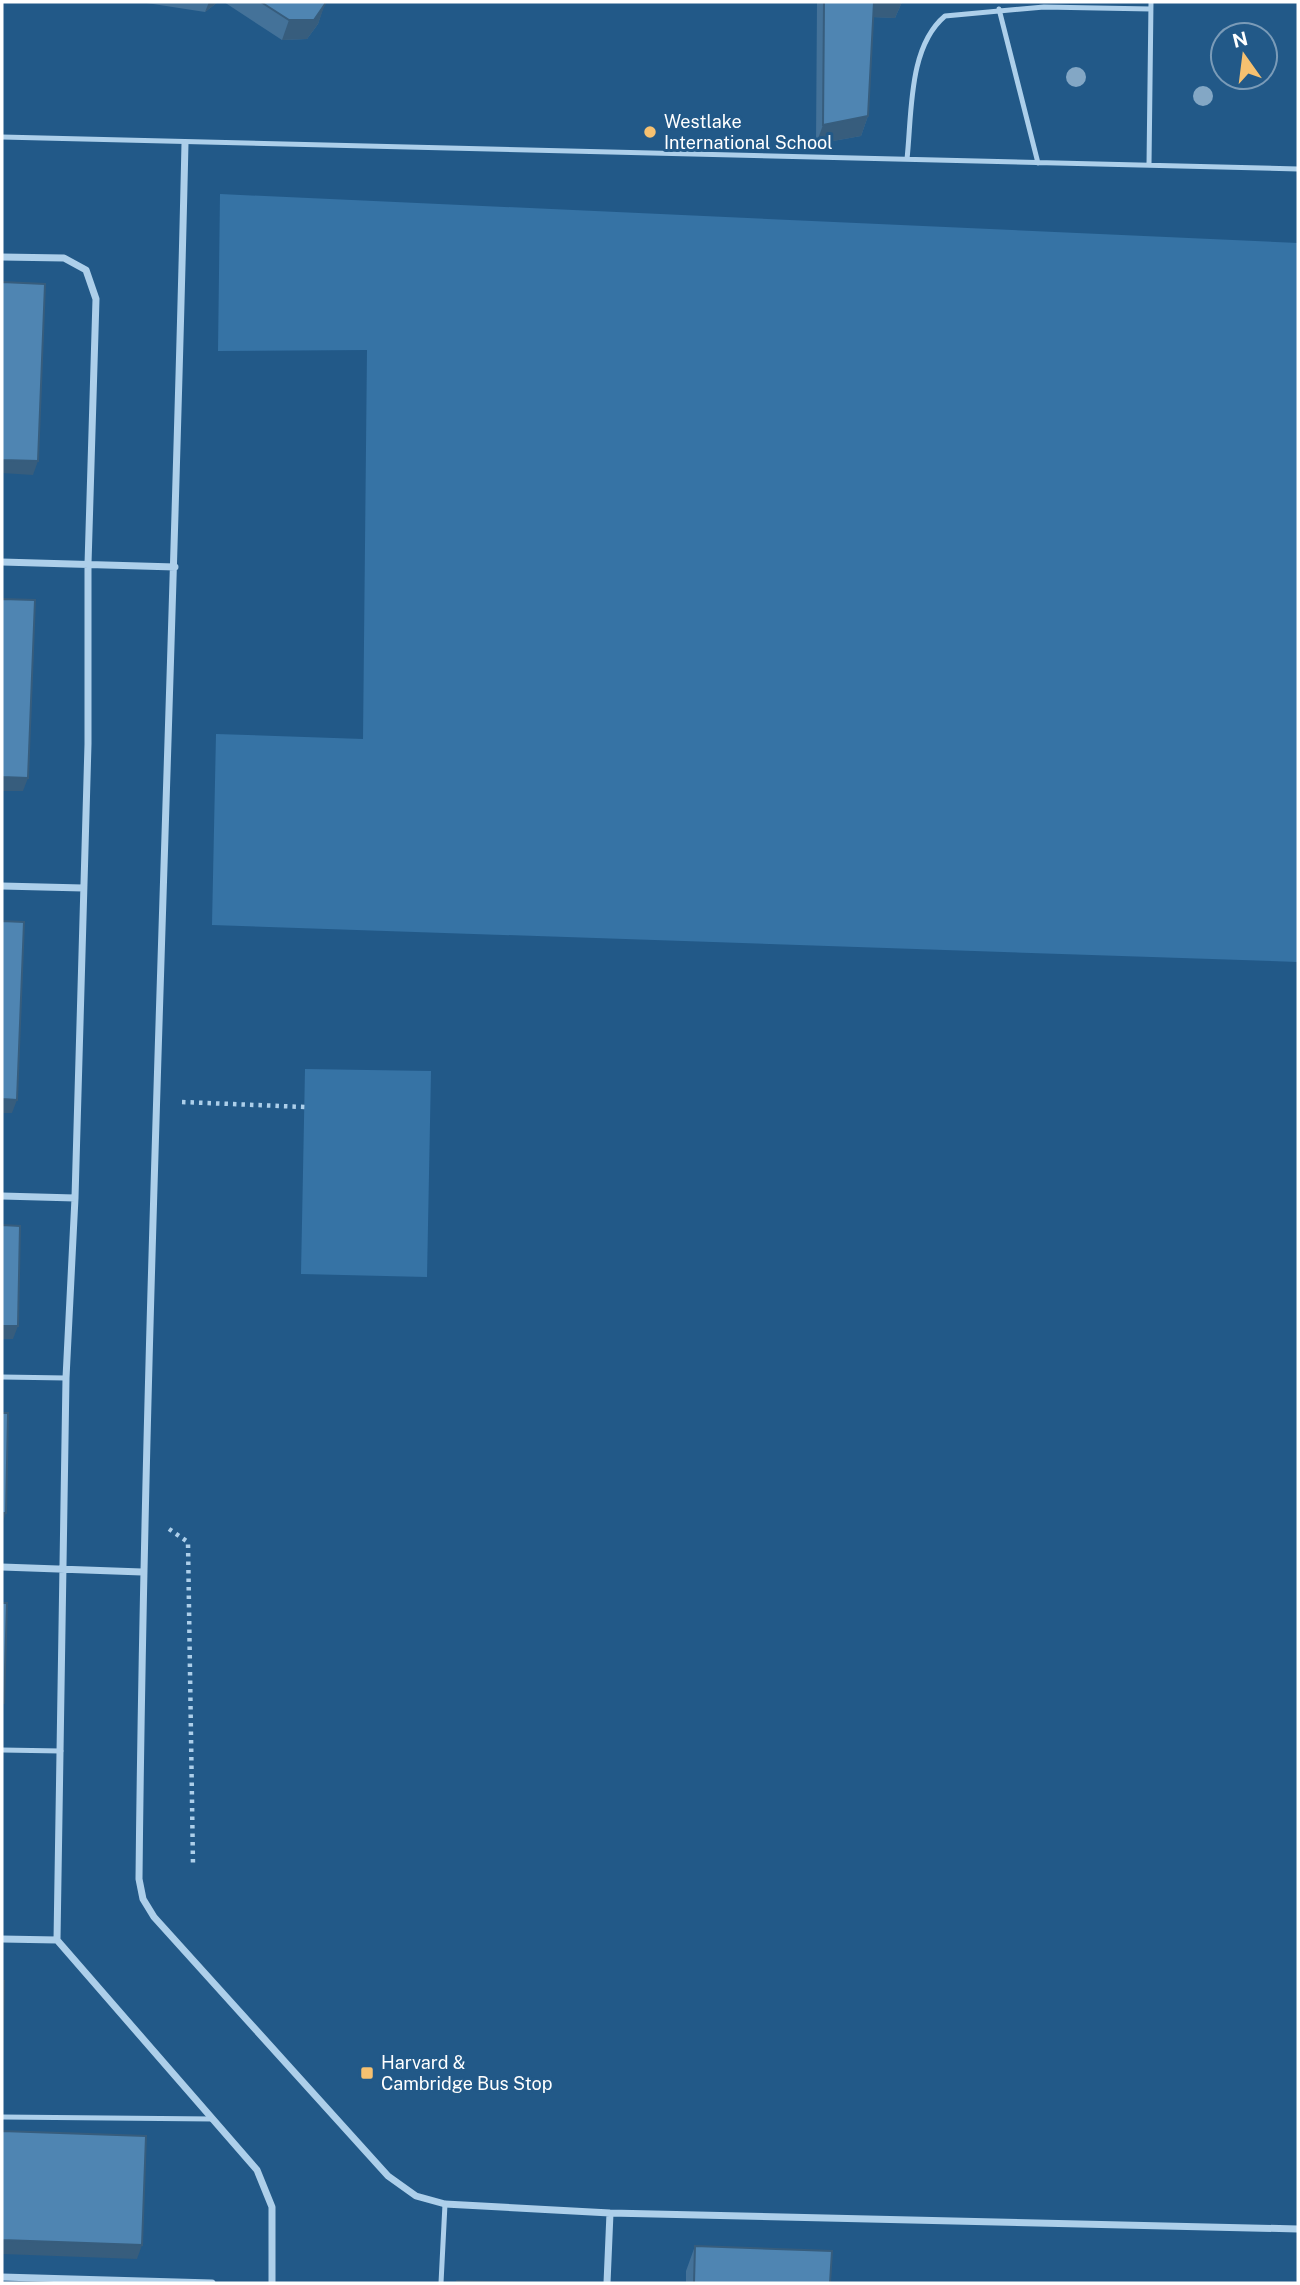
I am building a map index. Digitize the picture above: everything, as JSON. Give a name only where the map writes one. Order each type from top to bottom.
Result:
[{"type":"street","points":[[185,143],[175,566],[142,1572],[139,1879],[142,1899],[154,1917],[388,2176],[416,2196],[444,2204],[610,2213],[1298,2230]]},
{"type":"street","points":[[2,257],[64,258],[86,270],[96,299],[88,564],[88,744],[75,1198],[66,1378],[57,1940],[257,2170],[272,2207],[272,2283]]},
{"type":"street","points":[[2,562],[175,566]]},
{"type":"street","points":[[2,886],[83,888]]},
{"type":"street","points":[[2,1196],[75,1198]]},
{"type":"street","points":[[2,1567],[142,1572]]},
{"type":"street","points":[[2,1940],[57,1940]]},
{"type":"street","points":[[607,2283],[610,2213]]},
{"type":"street","points":[[2,2277],[212,2283]]},
{"type":"lane","points":[[907,159],[920,48],[934,25],[944,16],[1044,4],[1151,5],[1149,165]]},
{"type":"lane","points":[[999,9],[1038,163]]},
{"type":"lane","points":[[2,137],[1298,169]]},
{"type":"lane","points":[[2,1377],[66,1378]]},
{"type":"lane","points":[[2,1750],[61,1751]]},
{"type":"lane","points":[[2,2117],[214,2119]]},
{"type":"lane","points":[[441,2283],[444,2204]]},
{"type":"path","points":[[156,1101],[304,1107]]},
{"type":"path","points":[[188,1542],[193,1865]]},
{"type":"shaded area","points":[[220,194],[1298,243],[1298,962],[212,925],[216,734],[363,739],[367,350],[218,351]]},
{"type":"shaded area","points":[[305,1069],[431,1071],[427,1277],[301,1274]]},
{"type":"building","points":[[261,2],[325,4],[314,20],[289,20]]},
{"type":"building","points":[[824,2],[874,2],[868,116],[823,125]]},
{"type":"building","points":[[2,282],[45,284],[38,461],[2,460]]},
{"type":"building","points":[[2,599],[35,600],[28,778],[2,777]]},
{"type":"building","points":[[2,921],[24,922],[17,1100],[2,1099]]},
{"type":"building","points":[[2,1225],[20,1226],[18,1326],[2,1326]]},
{"type":"building","points":[[2,1413],[8,1413],[6,1513],[2,1513]]},
{"type":"building","points":[[2,1603],[7,1603],[4,1703],[2,1703]]},
{"type":"building","points":[[2,1981],[4,1981],[2,2075]]},
{"type":"building","points":[[2,2131],[146,2136],[142,2245],[2,2240]]},
{"type":"building","points":[[695,2246],[832,2251],[830,2283],[694,2283]]},
{"type":"building","points":[[457,2281],[531,2283],[456,2283]]},
{"type":"place","name":"Westlake International School","points":[[650,132]]},
{"type":"place","name":"Harvard & Cambridge Bus Stop","points":[[367,2073]]}]
